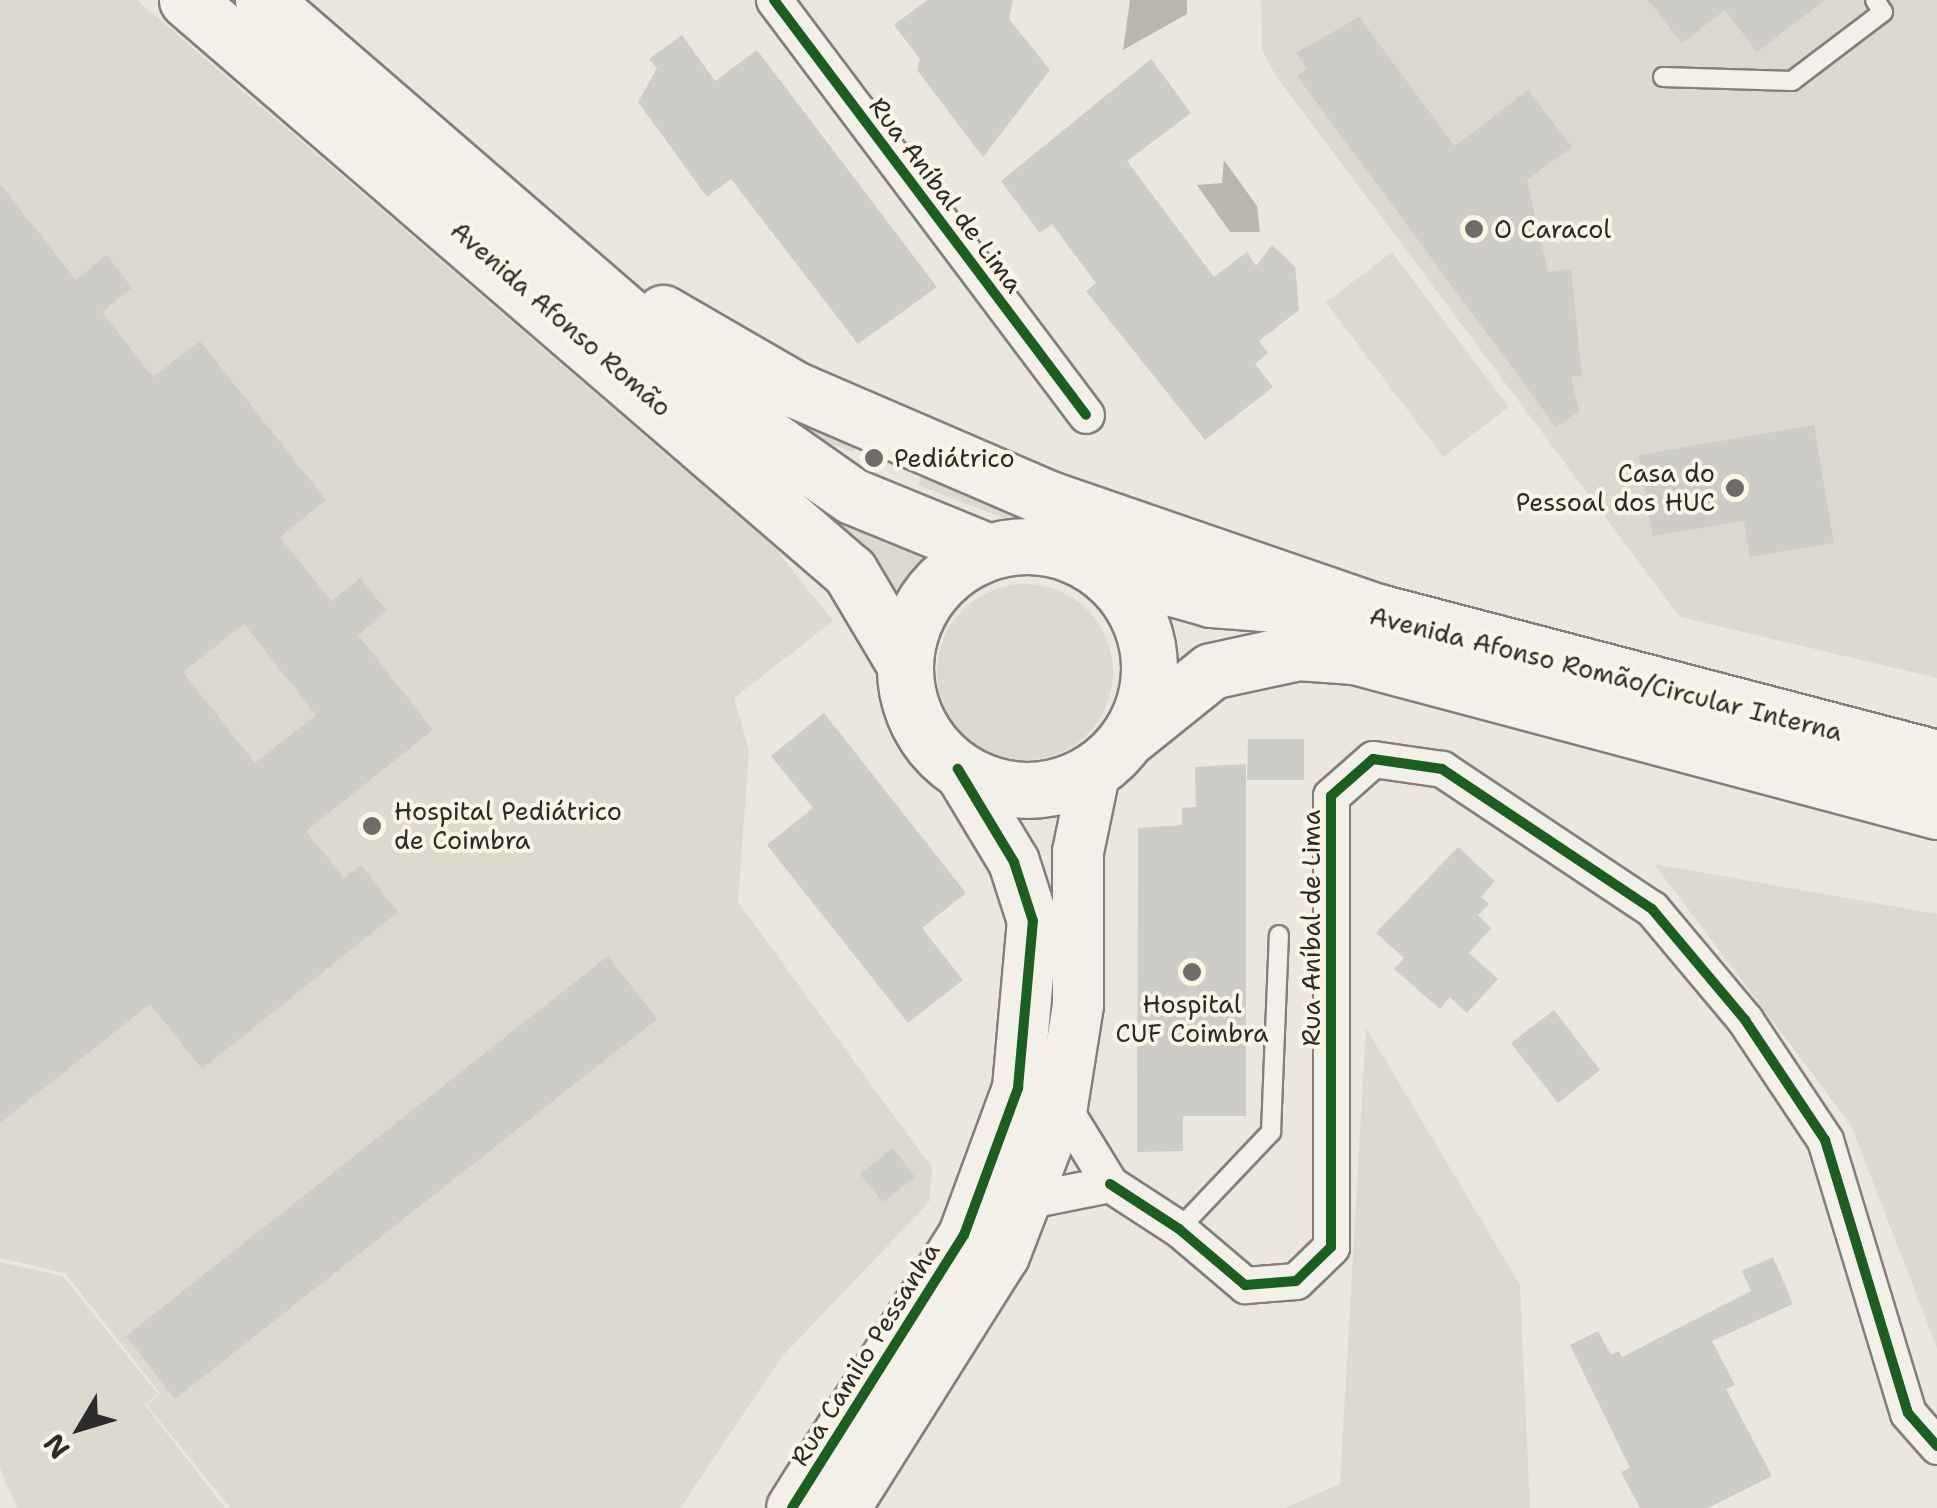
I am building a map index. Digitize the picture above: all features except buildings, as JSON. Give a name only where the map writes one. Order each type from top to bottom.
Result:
[{"type":"main road","name":"Avenida Afonso Romão","points":[[188,0],[850,572],[904,664]]},
{"type":"main road","name":"Avenida Afonso Romão","points":[[264,0],[768,436],[852,496],[988,551]]},
{"type":"main road","points":[[555,250],[796,390],[1052,500],[1378,612]]},
{"type":"main road","points":[[1025,544],[1063,550],[1098,567],[1125,593],[1143,627],[1150,665],[1146,702],[1112,754],[1062,786],[1026,791],[990,785],[958,769],[922,728],[910,704],[904,664],[920,607],[961,563],[988,551],[1025,544]]},
{"type":"main road","name":"Avenida Afonso Romão/Circular Interna","points":[[1098,567],[1210,599],[1378,612],[1937,758]]},
{"type":"main road","name":"Avenida Afonso Romão/Circular Interna","points":[[1112,754],[1212,670],[1298,652],[1354,656],[1937,810]]},
{"type":"street","name":"Rua Aníbal de Lima","points":[[774,0],[1086,415]]},
{"type":"street","points":[[845,1508],[1004,1256],[1029,1200],[1062,1106],[1078,1005],[1078,852],[1112,754]]},
{"type":"street","name":"Rua Aníbal de Lima","points":[[1110,1184],[1179,1229],[1245,1285],[1296,1281],[1332,1247],[1330,796],[1373,759],[1442,769],[1652,908],[1745,1020],[1824,1140],[1908,1413],[1937,1446]]},
{"type":"street","name":"Rua Camilo Pessanha","points":[[792,1508],[964,1235],[1018,1088],[1033,922],[1014,862],[958,769]]},
{"type":"street","points":[[1029,1200],[1110,1184],[1062,1106]]},
{"type":"lane","points":[[1663,78],[1792,81],[1883,12],[1875,0]]},
{"type":"lane","points":[[1179,1229],[1271,1132],[1278,935]]},
{"type":"shaded area","name":"Hospital Pediátrico de Coimbra","points":[[0,0],[137,0],[775,548],[833,621],[734,698],[749,750],[738,902],[932,1168],[929,1202],[781,1358],[680,1508],[230,1508],[147,1405],[160,1393],[65,1273],[0,1258]]},
{"type":"shaded area","points":[[1130,0],[1187,0],[1187,14],[1123,50]]},
{"type":"shaded area","points":[[1261,0],[1937,0],[1937,678],[1680,617],[1276,76],[1262,50]]},
{"type":"shaded area","points":[[1224,160],[1257,206],[1260,232],[1230,232],[1197,185],[1222,183]]},
{"type":"shaded area","points":[[1392,252],[1509,407],[1443,457],[1326,302]]},
{"type":"shaded area","points":[[802,404],[1079,532],[1021,525],[918,485],[921,476],[886,464],[890,454],[858,441],[853,452],[789,429]]},
{"type":"shaded area","points":[[768,456],[932,551],[895,597]]},
{"type":"shaded area","points":[[1025,584],[1059,591],[1087,610],[1106,638],[1113,672],[1106,706],[1087,734],[1059,753],[1025,760],[991,753],[963,734],[944,706],[937,672],[944,638],[963,610],[991,591]]},
{"type":"shaded area","points":[[1654,864],[1937,914],[1937,1348],[1851,1125]]},
{"type":"shaded area","points":[[1366,1028],[1520,1285],[1530,1508],[1285,1508],[1340,1484]]},
{"type":"shaded area","points":[[0,1262],[63,1276],[158,1394],[145,1405],[225,1508],[17,1508],[0,1468]]},
{"type":"cycle path","points":[[774,0],[1086,415]]},
{"type":"cycle path","points":[[1110,1184],[1179,1229],[1245,1285],[1296,1281],[1331,1247],[1331,796],[1373,759],[1442,769],[1652,909],[1745,1020],[1825,1140],[1908,1413],[1937,1446]]},
{"type":"cycle path","points":[[792,1508],[964,1235],[1018,1088],[1033,921],[1014,862],[958,769]]},
{"type":"place","name":"O Caracol","points":[[1474,229]]},
{"type":"place","name":"Pediátrico","points":[[874,458]]},
{"type":"place","name":"Casa do Pessoal dos HUC","points":[[1735,488]]},
{"type":"place","name":"Hospital Pediátrico de Coimbra","points":[[372,826]]},
{"type":"place","name":"Hospital CUF Coimbra","points":[[1192,972]]}]
